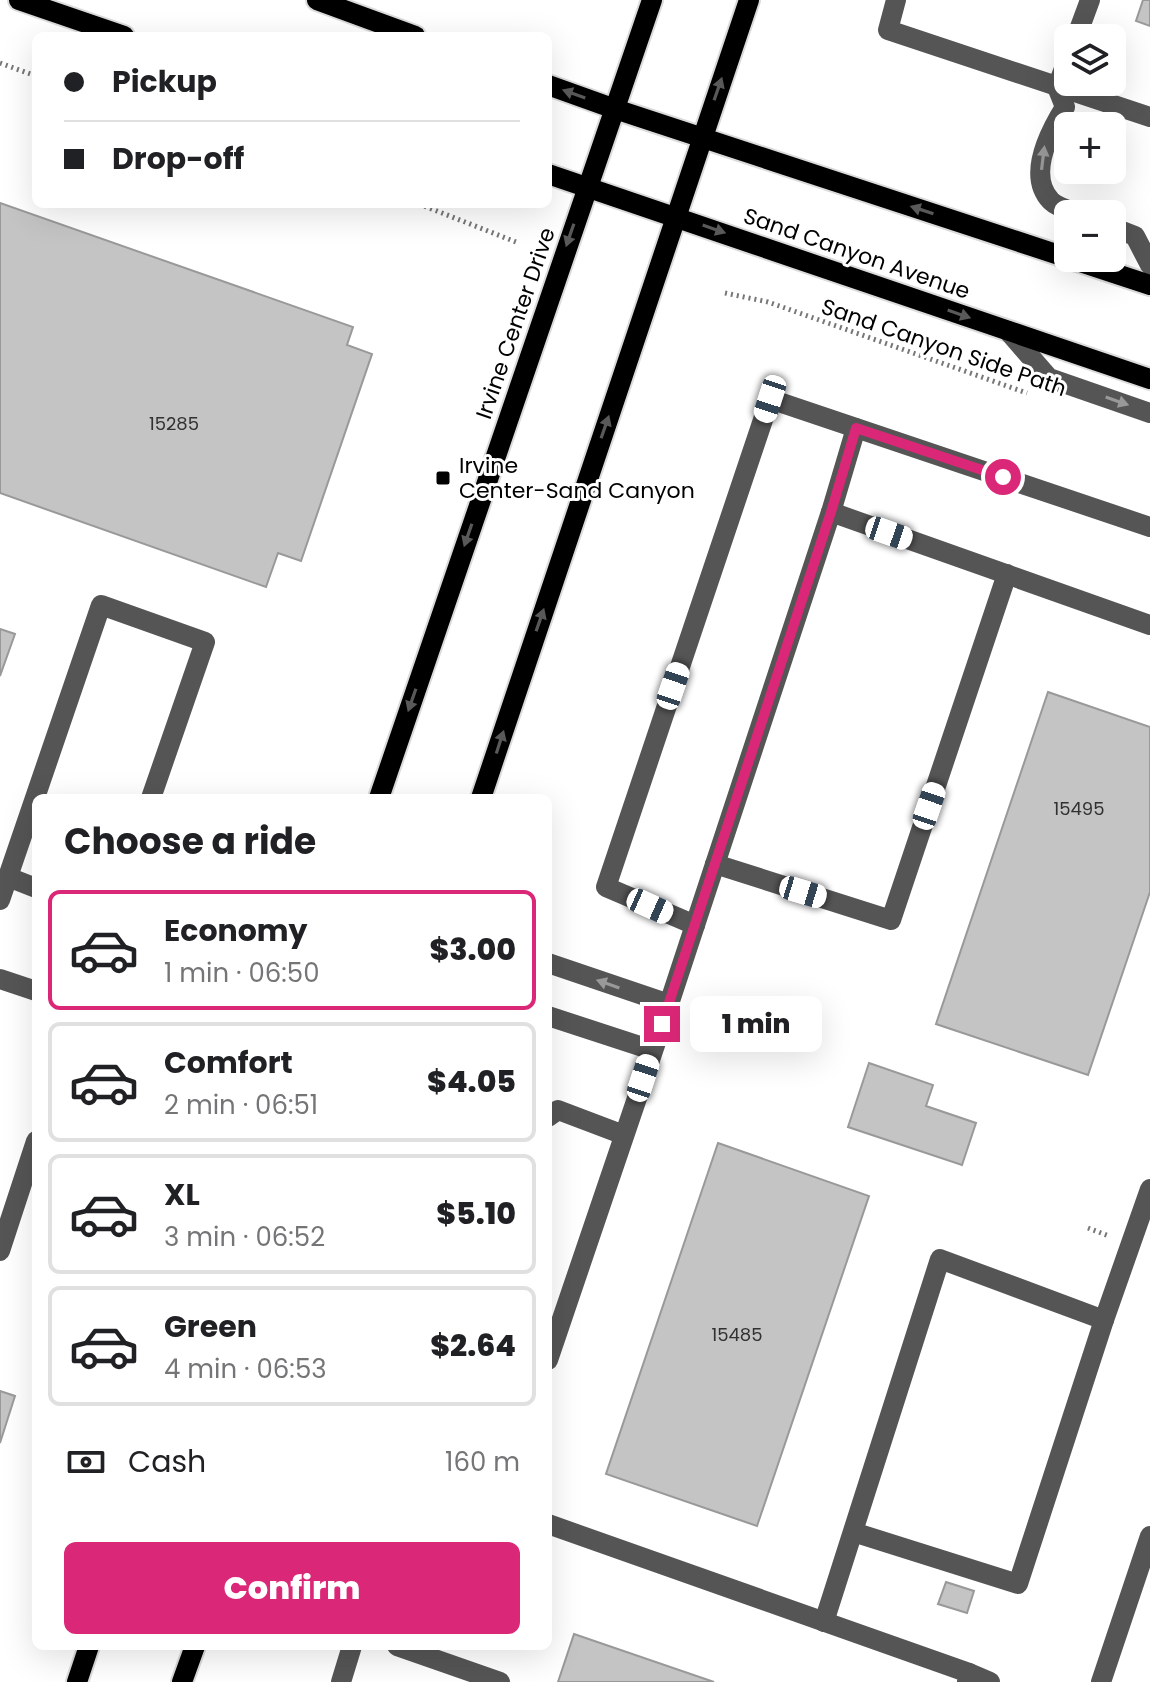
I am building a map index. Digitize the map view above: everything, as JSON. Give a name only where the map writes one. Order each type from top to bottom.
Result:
[{"type":"main road","points":[[19,0],[112,32]]},
{"type":"main road","points":[[317,0],[404,32]]},
{"type":"main road","name":"Irvine Center Drive","points":[[380,794],[652,0]]},
{"type":"main road","points":[[482,794],[749,0]]},
{"type":"main road","points":[[552,86],[1054,253]]},
{"type":"main road","name":"Sand Canyon Avenue","points":[[552,175],[1150,379]]},
{"type":"main road","points":[[1111,272],[1150,285]]},
{"type":"main road","points":[[77,1682],[88,1650]]},
{"type":"main road","points":[[182,1682],[194,1650]]},
{"type":"lane","points":[[896,0],[888,30],[1054,86]]},
{"type":"lane","points":[[1081,24],[1090,0]]},
{"type":"lane","points":[[1054,203],[1044,191],[1042,155],[1048,133],[1065,107],[1061,96]]},
{"type":"lane","points":[[1085,96],[1150,117]]},
{"type":"lane","points":[[1126,232],[1135,236],[1150,265]]},
{"type":"lane","points":[[1008,331],[1049,378],[1150,413]]},
{"type":"lane","points":[[695,925],[606,887],[770,399],[1150,527]]},
{"type":"lane","points":[[552,1348],[669,1004],[856,428]]},
{"type":"lane","points":[[831,512],[1150,625]]},
{"type":"lane","points":[[715,864],[891,920],[1007,574]]},
{"type":"lane","points":[[36,794],[101,605],[205,642],[152,794]]},
{"type":"lane","points":[[0,900],[32,807]]},
{"type":"lane","points":[[8,877],[32,886]]},
{"type":"lane","points":[[552,964],[669,1004]]},
{"type":"lane","points":[[0,979],[32,990]]},
{"type":"lane","points":[[552,1017],[652,1050]]},
{"type":"lane","points":[[552,1114],[558,1110],[624,1135]]},
{"type":"lane","points":[[0,1251],[32,1153]]},
{"type":"lane","points":[[853,1532],[1018,1584],[1150,1189]]},
{"type":"lane","points":[[824,1622],[940,1259],[1104,1320]]},
{"type":"lane","points":[[552,1525],[824,1622],[968,1678],[990,1682]]},
{"type":"lane","points":[[1101,1682],[1150,1536]]},
{"type":"lane","points":[[341,1682],[351,1650]]},
{"type":"lane","points":[[408,1650],[500,1682]]},
{"type":"path","points":[[0,63],[32,75]]},
{"type":"path","points":[[429,208],[516,242]]},
{"type":"path","name":"Sand Canyon Side Path","points":[[725,293],[768,302],[1033,395]]},
{"type":"building","points":[[1143,0],[1150,0],[1150,26],[1136,21]]},
{"type":"building","points":[[0,203],[353,327],[347,345],[372,354],[301,561],[278,553],[266,587],[0,493]]},
{"type":"building","points":[[0,629],[15,634],[0,676]]},
{"type":"building","points":[[1048,692],[1150,727],[1150,892],[1088,1075],[936,1024]]},
{"type":"building","points":[[869,1063],[933,1085],[926,1106],[976,1123],[962,1165],[848,1127]]},
{"type":"building","points":[[718,1143],[869,1196],[757,1526],[606,1474]]},
{"type":"building","points":[[0,1391],[15,1396],[0,1443]]},
{"type":"building","points":[[946,1582],[974,1591],[967,1613],[938,1604]]},
{"type":"building","points":[[574,1634],[714,1682],[558,1682]]},
{"type":"place","name":"Irvine Center-Sand Canyon","points":[[443,478]]},
{"type":"route","points":[[662,1024],[856,428],[1003,477]]}]
